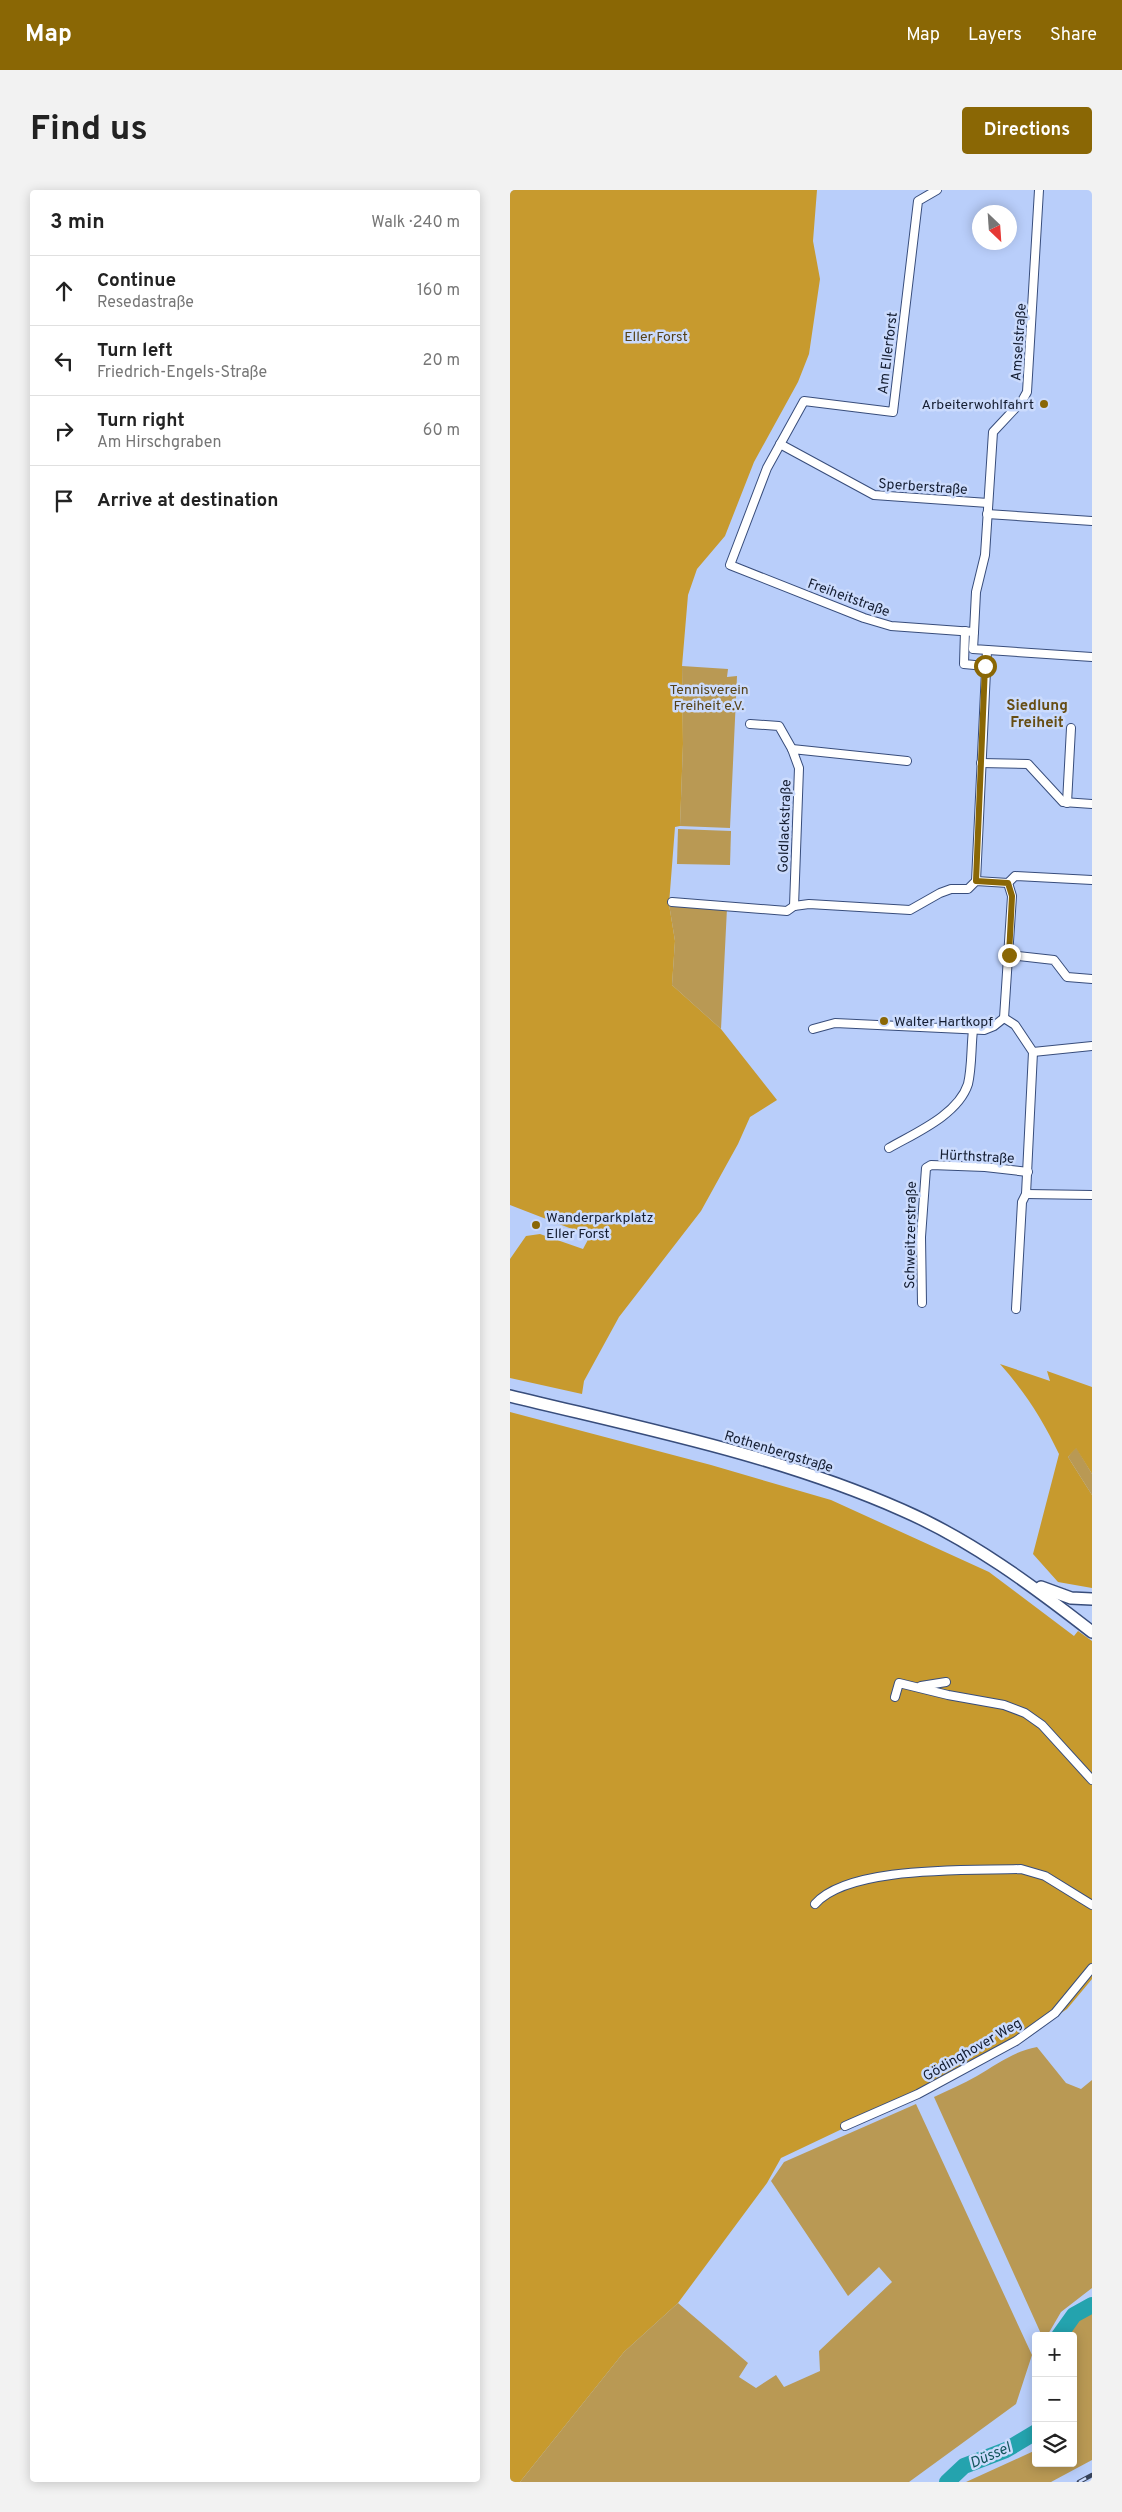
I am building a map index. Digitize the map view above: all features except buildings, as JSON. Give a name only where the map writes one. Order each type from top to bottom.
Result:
[{"type":"main road","name":"Rothenbergstraße","points":[[510,1396],[774,1463],[902,1510],[1022,1579],[1092,1632]]},
{"type":"main road","name":"Rothenbergstraße","points":[[1022,1579],[1063,1596],[1089,1599]]},
{"type":"street","name":"Am Ellerforst","points":[[730,565],[767,468],[804,402],[893,412],[918,201],[937,190]]},
{"type":"street","name":"Amselstraße","points":[[974,632],[976,592],[985,555],[993,432],[1022,401],[1027,392],[1039,190]]},
{"type":"street","name":"Sperberstraße","points":[[780,444],[874,495],[988,503]]},
{"type":"street","points":[[988,514],[1092,521]]},
{"type":"street","name":"Freiheitstraße","points":[[730,565],[882,623],[974,632]]},
{"type":"street","points":[[965,631],[964,664],[985,666]]},
{"type":"street","points":[[974,632],[973,649],[1092,657]]},
{"type":"street","points":[[672,902],[787,911],[794,906],[809,904],[910,910],[951,889],[968,889],[976,881],[987,650]]},
{"type":"street","name":"Goldlackstraße","points":[[750,724],[779,726],[792,749],[799,768],[794,906]]},
{"type":"street","points":[[1067,803],[1071,728]]},
{"type":"street","points":[[792,749],[907,761]]},
{"type":"street","points":[[981,763],[1028,764],[1063,802],[1092,804]]},
{"type":"street","points":[[976,881],[1008,883],[1015,876],[1092,880]]},
{"type":"street","points":[[813,1029],[836,1023],[973,1030],[994,1026],[1004,1018],[1012,896],[1008,883]]},
{"type":"street","points":[[1009,955],[1054,960],[1067,977],[1092,979]]},
{"type":"street","points":[[1004,1018],[1015,1025],[1033,1052],[1028,1172],[1026,1194],[1022,1202],[1016,1309]]},
{"type":"street","points":[[889,1148],[940,1117],[954,1106],[968,1084],[973,1030]]},
{"type":"street","points":[[1033,1052],[1092,1046]]},
{"type":"street","name":"Hürthstraße","points":[[926,1168],[931,1165],[985,1167],[1028,1172]]},
{"type":"street","name":"Schweitzerstraße","points":[[922,1302],[921,1237],[926,1168]]},
{"type":"street","points":[[1026,1194],[1092,1195]]},
{"type":"street","points":[[895,1697],[899,1682],[948,1695],[997,1703],[1025,1712],[1042,1725],[1092,1780]]},
{"type":"street","points":[[917,1687],[946,1682]]},
{"type":"street","points":[[815,1904],[832,1890],[869,1877],[1021,1869],[1044,1876],[1091,1901]]},
{"type":"street","name":"Gödinghover Weg","points":[[845,2126],[918,2094],[1016,2041],[1055,2013],[1092,1968]]},
{"type":"green space","name":"Eller Forst","points":[[510,190],[817,190],[813,241],[820,279],[809,354],[798,382],[754,462],[725,536],[697,569],[688,595],[682,666],[683,744],[680,826],[675,827],[669,904],[675,941],[672,985],[721,1029],[777,1100],[750,1117],[738,1144],[701,1211],[619,1317],[584,1381],[582,1394],[510,1378],[510,1259],[526,1236],[540,1234],[583,1249],[590,1236],[510,1205]]},
{"type":"green space","name":"Tennisverein Freiheit e.V.","points":[[682,666],[728,669],[727,677],[737,676],[730,828],[680,826],[683,744]]},
{"type":"green space","points":[[678,829],[731,831],[730,865],[677,864]]},
{"type":"green space","points":[[669,904],[727,908],[721,1029],[672,985],[675,941]]},
{"type":"green space","points":[[1000,1364],[1050,1381],[1047,1371],[1092,1387],[1092,1474],[1076,1448],[1068,1457],[1092,1495],[1092,1588],[1058,1582],[1033,1554],[1059,1454],[1033,1407]]},
{"type":"green space","points":[[510,1412],[711,1465],[831,1500],[989,1572],[1074,1636],[1078,1631],[1092,1641],[1092,1979],[1067,2009],[1000,2054],[781,2158],[767,2183],[678,2303],[624,2352],[520,2482],[510,2482]]},
{"type":"green space","points":[[1076,1447],[1092,1474],[1092,1495],[1068,1457]]},
{"type":"green space","points":[[1037,2047],[1066,2083],[1081,2089],[1092,2080],[1092,2288],[1061,2312],[1049,2332],[1040,2332],[934,2097],[972,2079],[1013,2055]]},
{"type":"green space","points":[[916,2104],[1032,2355],[1016,2404],[909,2482],[520,2482],[624,2352],[678,2303],[748,2363],[739,2377],[756,2388],[776,2375],[784,2387],[820,2371],[819,2351],[892,2282],[879,2267],[848,2296],[771,2181],[784,2162]]},
{"type":"green space","points":[[1092,2312],[1092,2460],[1051,2482],[966,2482],[1032,2452],[1032,2467],[1077,2467],[1077,2332],[1068,2332],[1078,2319]]},
{"type":"waterway","name":"Düssel","points":[[1062,2332],[1074,2315],[1092,2305]]},
{"type":"waterway","name":"Düssel","points":[[947,2482],[964,2466],[1006,2450],[1032,2434]]},
{"type":"railway","points":[[1079,2482],[1092,2475]]},
{"type":"place","name":"Arbeiterwohlfahrt","points":[[1044,404]]},
{"type":"place","name":"Walter Hartkopf","points":[[884,1021]]},
{"type":"place","name":"Wanderparkplatz Eller Forst","points":[[536,1225]]},
{"type":"district","name":"Siedlung Freiheit","points":[[1037,714]]},
{"type":"route","points":[[985,666],[976,881],[1008,883],[1012,896],[1009,955]]}]
